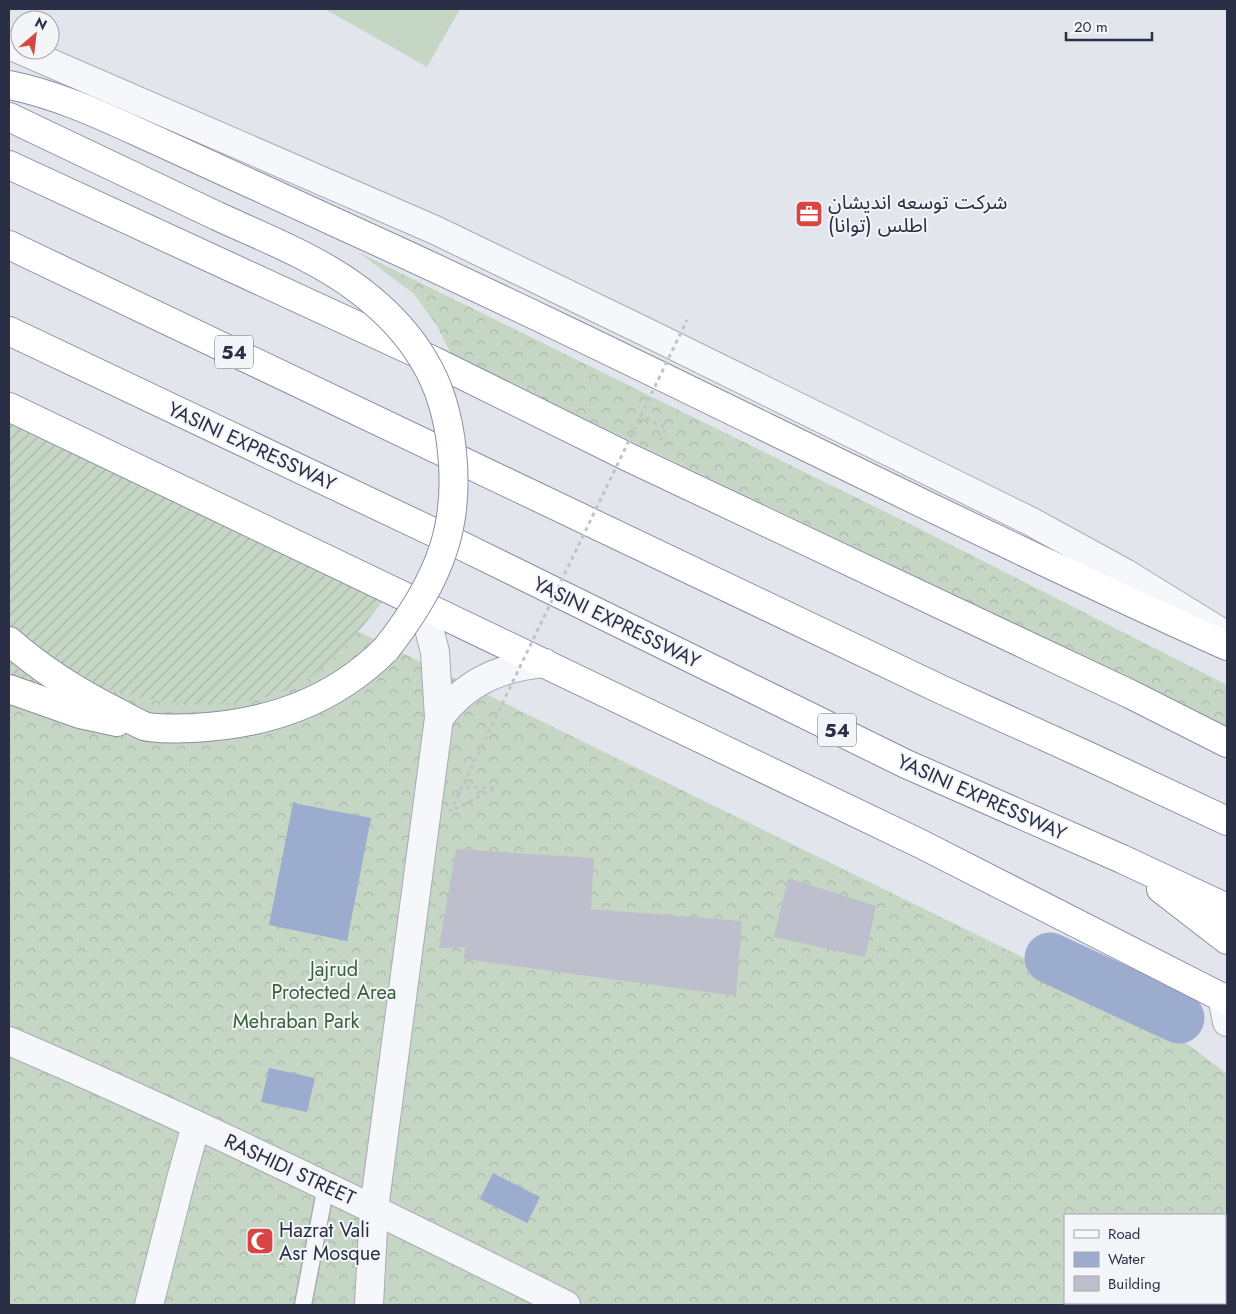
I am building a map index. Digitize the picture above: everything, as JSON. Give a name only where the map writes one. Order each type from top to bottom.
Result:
[{"type":"highway","points":[[9,85],[58,99],[106,118],[363,234],[501,298],[1107,592],[1227,646]]},
{"type":"highway","points":[[9,117],[317,264],[357,289],[388,314],[414,346],[430,371],[447,425],[454,464],[453,499],[448,532],[438,563],[404,623],[386,649],[365,669],[345,683],[298,708],[272,717],[239,724],[180,728],[146,726],[80,714],[9,689]]},
{"type":"highway","points":[[9,165],[434,361],[628,457],[1121,689],[1227,743]]},
{"type":"highway","name":"54","points":[[9,245],[940,688],[1227,821]]},
{"type":"highway","name":"YASINI EXPRESSWAY","points":[[9,332],[452,541],[906,764],[1122,859],[1227,908]]},
{"type":"highway","points":[[9,407],[921,844],[1226,1006]]},
{"type":"highway","points":[[9,641],[39,665],[82,692],[146,726]]},
{"type":"highway","points":[[1122,859],[1227,940]]},
{"type":"street","points":[[9,45],[435,230],[637,328],[1030,521],[1125,573],[1227,636]]},
{"type":"street","points":[[368,1305],[374,1209],[439,718],[435,652],[423,605]]},
{"type":"street","points":[[439,718],[451,702],[462,692],[486,678],[510,668],[545,664]]},
{"type":"street","name":"RASHIDI STREET","points":[[9,1041],[326,1186],[566,1305]]},
{"type":"street","points":[[149,1305],[180,1179],[196,1125]]},
{"type":"lane","points":[[303,1305],[326,1186]]},
{"type":"path","points":[[431,786],[496,788],[450,812],[639,415],[687,320]]},
{"type":"path","points":[[639,415],[666,428]]},
{"type":"green space","points":[[325,9],[460,9],[427,67]]},
{"type":"green space","points":[[358,252],[914,526],[1227,685],[1227,729],[1143,684],[452,356],[437,326],[414,294]]},
{"type":"green space","points":[[9,421],[383,601],[340,651],[315,674],[287,690],[261,698],[232,703],[173,703],[114,691],[87,681],[56,665],[9,628]]},
{"type":"green space","name":"Jajrud Protected Area","points":[[9,460],[1165,1027],[1227,1074],[1227,1305],[9,1305]]},
{"type":"green space","points":[[9,655],[65,696],[9,677]]},
{"type":"water","points":[[293,803],[371,818],[347,941],[269,925]]},
{"type":"water","points":[[269,1068],[315,1078],[307,1112],[261,1102]]},
{"type":"water","points":[[493,1173],[540,1197],[527,1223],[480,1199]]},
{"type":"building","points":[[456,849],[594,858],[591,909],[742,921],[736,996],[464,959],[465,947],[439,948]]},
{"type":"building","points":[[788,878],[876,906],[865,957],[774,937]]},
{"type":"waterway","points":[[1050,958],[1179,1018]]},
{"type":"place","name":"شرکت توسعه اندیشان اطلس (توانا)","points":[[809,214]]},
{"type":"place","name":"Hazrat Vali Asr Mosque","points":[[260,1241]]},
{"type":"park label","name":"Mehraban Park","points":[[296,1021]]}]
